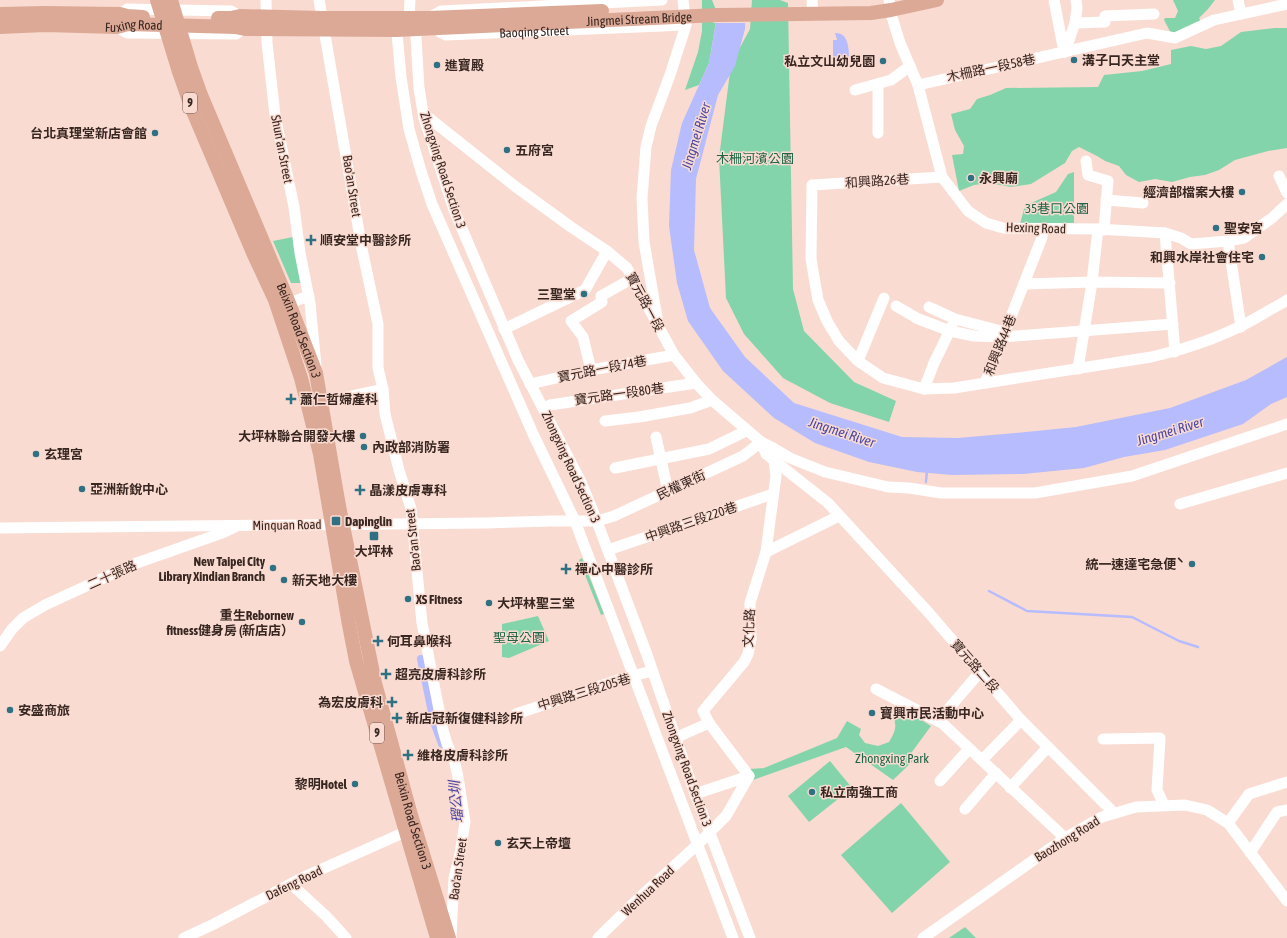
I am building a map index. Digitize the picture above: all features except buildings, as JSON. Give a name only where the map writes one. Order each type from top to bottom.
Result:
[{"type":"main road","name":"9","points":[[162,0],[179,72],[189,102],[237,198]]},
{"type":"main road","name":"Jingmei Stream Bridge","points":[[480,21],[719,6],[799,10],[813,6],[937,0]]},
{"type":"main road","name":"Fuxing Road","points":[[0,14],[45,12],[119,21]]},
{"type":"main road","name":"Fuxing Road","points":[[0,27],[45,26],[119,21],[127,16],[223,18],[242,22],[267,22]]},
{"type":"main road","name":"Baoqing Street","points":[[267,22],[413,23],[480,21]]},
{"type":"main road","name":"Beixin Road Section 3","points":[[237,198],[289,303],[316,373],[338,524],[348,625],[356,661],[437,938]]},
{"type":"main road","name":"Beixin Road Section 3","points":[[237,198],[284,324],[301,378],[338,524],[374,683],[408,807],[450,938]]},
{"type":"street","name":"Shun’an Street","points":[[266,0],[270,76],[275,115],[294,207],[300,253],[309,296],[315,345],[316,373]]},
{"type":"street","name":"Bao'an Street","points":[[319,0],[362,249],[378,324],[378,368],[383,389],[386,414],[398,470],[411,509],[422,623],[443,730],[447,744],[454,759],[458,777],[465,822],[460,854],[454,878],[450,938]]},
{"type":"street","points":[[410,0],[413,23]]},
{"type":"street","name":"Baoqing Street","points":[[413,23],[441,10],[662,0]]},
{"type":"street","points":[[658,327],[644,242],[642,198],[646,147],[651,126],[670,75],[686,25],[683,0]]},
{"type":"street","points":[[1054,0],[1064,52]]},
{"type":"street","points":[[1064,52],[1075,23],[1077,8],[1076,0]]},
{"type":"street","points":[[1238,0],[1241,14]]},
{"type":"street","name":"Hexing Road","points":[[892,3],[900,43],[918,85],[942,177],[968,211],[986,223],[1003,228],[1165,233],[1181,238],[1191,244],[1244,238],[1272,218],[1287,204]]},
{"type":"street","name":"木柵路一段58巷","points":[[918,85],[1147,33],[1176,38],[1214,20],[1287,4]]},
{"type":"street","points":[[1075,23],[1105,22],[1105,16],[1154,14]]},
{"type":"street","name":"Baoqing Street","points":[[413,23],[446,35],[686,25]]},
{"type":"street","name":"Zhongxing Road Section 3","points":[[413,23],[419,88],[424,118],[449,196],[504,329],[530,384],[581,482],[608,550],[695,794],[750,938]]},
{"type":"street","name":"Zhongxing Road Section 3","points":[[413,23],[404,101],[414,148],[432,204],[534,436],[575,522],[733,938]]},
{"type":"street","points":[[855,90],[891,80],[910,66]]},
{"type":"street","points":[[878,84],[878,133]]},
{"type":"street","name":"寶元路一段","points":[[424,118],[428,118],[516,187],[607,251],[627,268],[674,355],[696,383],[746,431],[761,442],[766,454],[828,503],[839,516]]},
{"type":"street","points":[[414,148],[422,144],[426,145],[441,189],[449,196]]},
{"type":"street","points":[[1078,369],[1108,181],[1088,175],[1086,161]]},
{"type":"street","points":[[1279,176],[1287,193]]},
{"type":"street","name":"和興路26巷","points":[[812,185],[942,177]]},
{"type":"street","name":"和興路44巷","points":[[812,185],[811,259],[818,300],[827,321],[839,341],[858,361],[883,378],[924,389],[954,388],[985,384],[1044,229]]},
{"type":"street","points":[[1106,200],[1143,203]]},
{"type":"street","points":[[1165,233],[1175,352]]},
{"type":"street","points":[[1228,241],[1241,327]]},
{"type":"street","points":[[504,329],[585,290],[607,251]]},
{"type":"street","points":[[591,370],[583,336],[572,322],[602,302],[601,296],[633,278]]},
{"type":"street","points":[[1024,284],[1092,282],[1170,283]]},
{"type":"street","points":[[284,324],[290,321],[289,303],[309,296]]},
{"type":"street","points":[[858,361],[884,298]]},
{"type":"street","points":[[985,384],[1144,359],[1175,352],[1198,345],[1241,327],[1287,300]]},
{"type":"street","points":[[896,306],[915,318],[950,331],[974,336],[1084,332],[1173,324]]},
{"type":"street","points":[[929,307],[955,319],[1004,335]]},
{"type":"street","points":[[924,389],[934,363],[955,319]]},
{"type":"street","name":"寶元路一段74巷","points":[[530,384],[591,370],[674,355]]},
{"type":"street","name":"寶元路一段80巷","points":[[543,408],[550,405],[696,383]]},
{"type":"street","points":[[333,400],[383,389]]},
{"type":"street","points":[[605,421],[690,408],[712,400]]},
{"type":"street","points":[[761,442],[790,458],[825,472],[888,487],[909,488],[941,493],[1035,493],[1132,476],[1287,424]]},
{"type":"street","points":[[615,468],[709,449],[746,431]]},
{"type":"street","points":[[656,437],[667,487],[670,491]]},
{"type":"street","name":"民權東街","points":[[597,522],[670,491],[742,456],[761,442]]},
{"type":"street","points":[[766,552],[776,476],[774,460]]},
{"type":"street","points":[[1180,504],[1287,472]]},
{"type":"street","name":"中興路三段220巷","points":[[608,550],[773,494]]},
{"type":"street","points":[[766,552],[839,516]]},
{"type":"street","name":"寶元路二段","points":[[839,516],[913,595],[1021,720],[1114,813]]},
{"type":"street","name":"Minquan Road","points":[[0,528],[597,522]]},
{"type":"street","name":"二十張路","points":[[0,646],[12,629],[23,618],[45,606],[134,564],[222,533],[238,525]]},
{"type":"street","name":"文化路","points":[[749,776],[709,723],[703,710],[744,662],[748,654],[751,639],[750,603],[766,552]]},
{"type":"street","name":"中興路三段205巷","points":[[516,714],[621,679],[652,671]]},
{"type":"street","points":[[938,721],[980,672]]},
{"type":"street","points":[[876,689],[938,721],[1065,838]]},
{"type":"street","points":[[982,760],[1021,720]]},
{"type":"street","points":[[675,738],[709,723]]},
{"type":"street","points":[[1103,739],[1160,738],[1157,790],[1164,805]]},
{"type":"street","points":[[1010,788],[1048,747]]},
{"type":"street","points":[[940,781],[970,749]]},
{"type":"street","points":[[964,809],[996,773]]},
{"type":"street","points":[[695,794],[749,776]]},
{"type":"street","name":"Wenhua Road","points":[[598,938],[726,816],[749,776]]},
{"type":"street","points":[[1228,823],[1249,794],[1287,782]]},
{"type":"street","name":"Baozhong Road","points":[[923,938],[1065,838],[1102,816],[1136,807],[1185,805],[1207,810],[1228,823],[1287,901]]},
{"type":"street","points":[[1250,853],[1277,812],[1287,810]]},
{"type":"street","name":"Dafeng Road","points":[[184,938],[291,884],[405,832]]},
{"type":"street","points":[[291,884],[326,916],[346,938]]},
{"type":"green space","points":[[702,0],[714,0],[718,10],[709,63],[699,85],[685,90],[698,52],[702,31]]},
{"type":"green space","name":"木柵河濱公園","points":[[752,0],[780,0],[788,3],[793,289],[804,331],[854,382],[896,401],[889,422],[830,403],[783,378],[744,334],[726,298],[719,158],[731,64],[750,29]]},
{"type":"green space","points":[[1173,0],[1215,0],[1199,18],[1201,22],[1172,35],[1164,20],[1165,18],[1175,18],[1178,11]]},
{"type":"green space","points":[[1287,28],[1287,148],[1268,151],[1235,160],[1219,170],[1205,175],[1172,182],[1155,179],[1139,182],[1126,175],[1119,166],[1105,161],[1079,147],[1072,151],[1065,163],[1031,184],[1011,187],[989,183],[974,185],[959,191],[952,155],[963,154],[964,146],[955,130],[951,114],[970,109],[977,99],[1006,88],[1098,87],[1104,75],[1142,71],[1171,64],[1171,50],[1191,46],[1206,49],[1221,46],[1241,32]]},
{"type":"green space","name":"35巷口公園","points":[[1074,172],[1074,223],[1020,224],[1024,209],[1031,203],[1056,192],[1068,174]]},
{"type":"green space","points":[[293,237],[302,283],[291,283],[273,241]]},
{"type":"green space","points":[[582,558],[604,614],[601,615],[579,560]]},
{"type":"green space","name":"聖母公園","points":[[538,616],[549,641],[509,658],[502,657],[502,624]]},
{"type":"green space","name":"Zhongxing Park","points":[[899,706],[931,726],[909,756],[916,758],[893,780],[846,747],[753,780],[749,769],[764,768],[837,738],[847,721],[861,729],[859,735],[865,743],[878,746],[889,742],[894,733],[895,727],[893,717]]},
{"type":"green space","points":[[830,761],[852,788],[809,822],[788,796]]},
{"type":"green space","points":[[901,803],[950,862],[892,913],[841,855]]},
{"type":"green space","points":[[965,927],[976,938],[949,938]]},
{"type":"water","name":"Jingmei River","points":[[746,0],[745,29],[735,66],[718,95],[696,179],[694,250],[710,308],[745,357],[794,403],[902,437],[958,438],[1026,432],[1076,427],[1170,408],[1246,380],[1287,357],[1287,397],[1271,404],[1243,424],[1165,450],[1124,457],[1084,468],[1023,474],[952,475],[917,472],[869,462],[815,443],[774,418],[723,371],[688,321],[677,283],[669,226],[671,170],[682,123],[709,63],[718,10]]},
{"type":"water","points":[[835,33],[843,35],[847,41],[849,58],[844,60],[833,57],[833,40],[837,40]]},
{"type":"pier","points":[[712,0],[748,0],[747,23],[713,23],[716,10]]},
{"type":"waterway","points":[[926,482],[927,470]]},
{"type":"waterway","points":[[989,591],[1027,611],[1132,617],[1179,641],[1198,647]]},
{"type":"waterway","name":"瑠公圳","points":[[421,659],[434,722],[442,744]]},
{"type":"place","name":"溝子口天主堂","points":[[1074,60]]},
{"type":"place","name":"私立文山幼兒園","points":[[883,61]]},
{"type":"place","name":"進寶殿","points":[[437,65]]},
{"type":"place","name":"台北真理堂新店會館","points":[[155,133]]},
{"type":"place","name":"五府宮","points":[[507,150]]},
{"type":"place","name":"永興廟","points":[[971,178]]},
{"type":"place","name":"經濟部檔案大樓","points":[[1242,192]]},
{"type":"place","name":"聖安宮","points":[[1216,228]]},
{"type":"place","name":"順安堂中醫診所","points":[[311,240]]},
{"type":"place","name":"和興水岸社會住宅","points":[[1262,257]]},
{"type":"place","name":"三聖堂","points":[[584,294]]},
{"type":"place","name":"蕭仁哲婦產科","points":[[291,399]]},
{"type":"place","name":"大坪林聯合開發大樓","points":[[363,436]]},
{"type":"place","name":"內政部消防署","points":[[364,447]]},
{"type":"place","name":"玄理宮","points":[[36,454]]},
{"type":"place","name":"亞洲新銳中心","points":[[82,489]]},
{"type":"place","name":"晶漾皮膚專科","points":[[360,490]]},
{"type":"place","name":"Dapinglin","points":[[336,521]]},
{"type":"place","name":"大坪林","points":[[374,536]]},
{"type":"place","name":"統一速達宅急便ˋ","points":[[1192,564]]},
{"type":"place","name":"New Taipei City Library Xindian Branch","points":[[273,568]]},
{"type":"place","name":"禪心中醫診所","points":[[566,569]]},
{"type":"place","name":"新天地大樓","points":[[284,580]]},
{"type":"place","name":"XS Fitness","points":[[408,599]]},
{"type":"place","name":"大坪林聖三堂","points":[[489,603]]},
{"type":"place","name":"重生Rebornew fitness健身房 (新店店）","points":[[302,622]]},
{"type":"place","name":"何耳鼻喉科","points":[[378,641]]},
{"type":"place","name":"超亮皮膚科診所","points":[[386,674]]},
{"type":"place","name":"為宏皮膚科","points":[[392,702]]},
{"type":"place","name":"安盛商旅","points":[[10,710]]},
{"type":"place","name":"寶興市民活動中心","points":[[872,713]]},
{"type":"place","name":"新店冠新復健科診所","points":[[397,718]]},
{"type":"place","name":"維格皮膚科診所","points":[[408,755]]},
{"type":"place","name":"黎明Hotel","points":[[355,784]]},
{"type":"place","name":"私立南強工商","points":[[812,792]]},
{"type":"place","name":"玄天上帝壇","points":[[498,843]]}]
